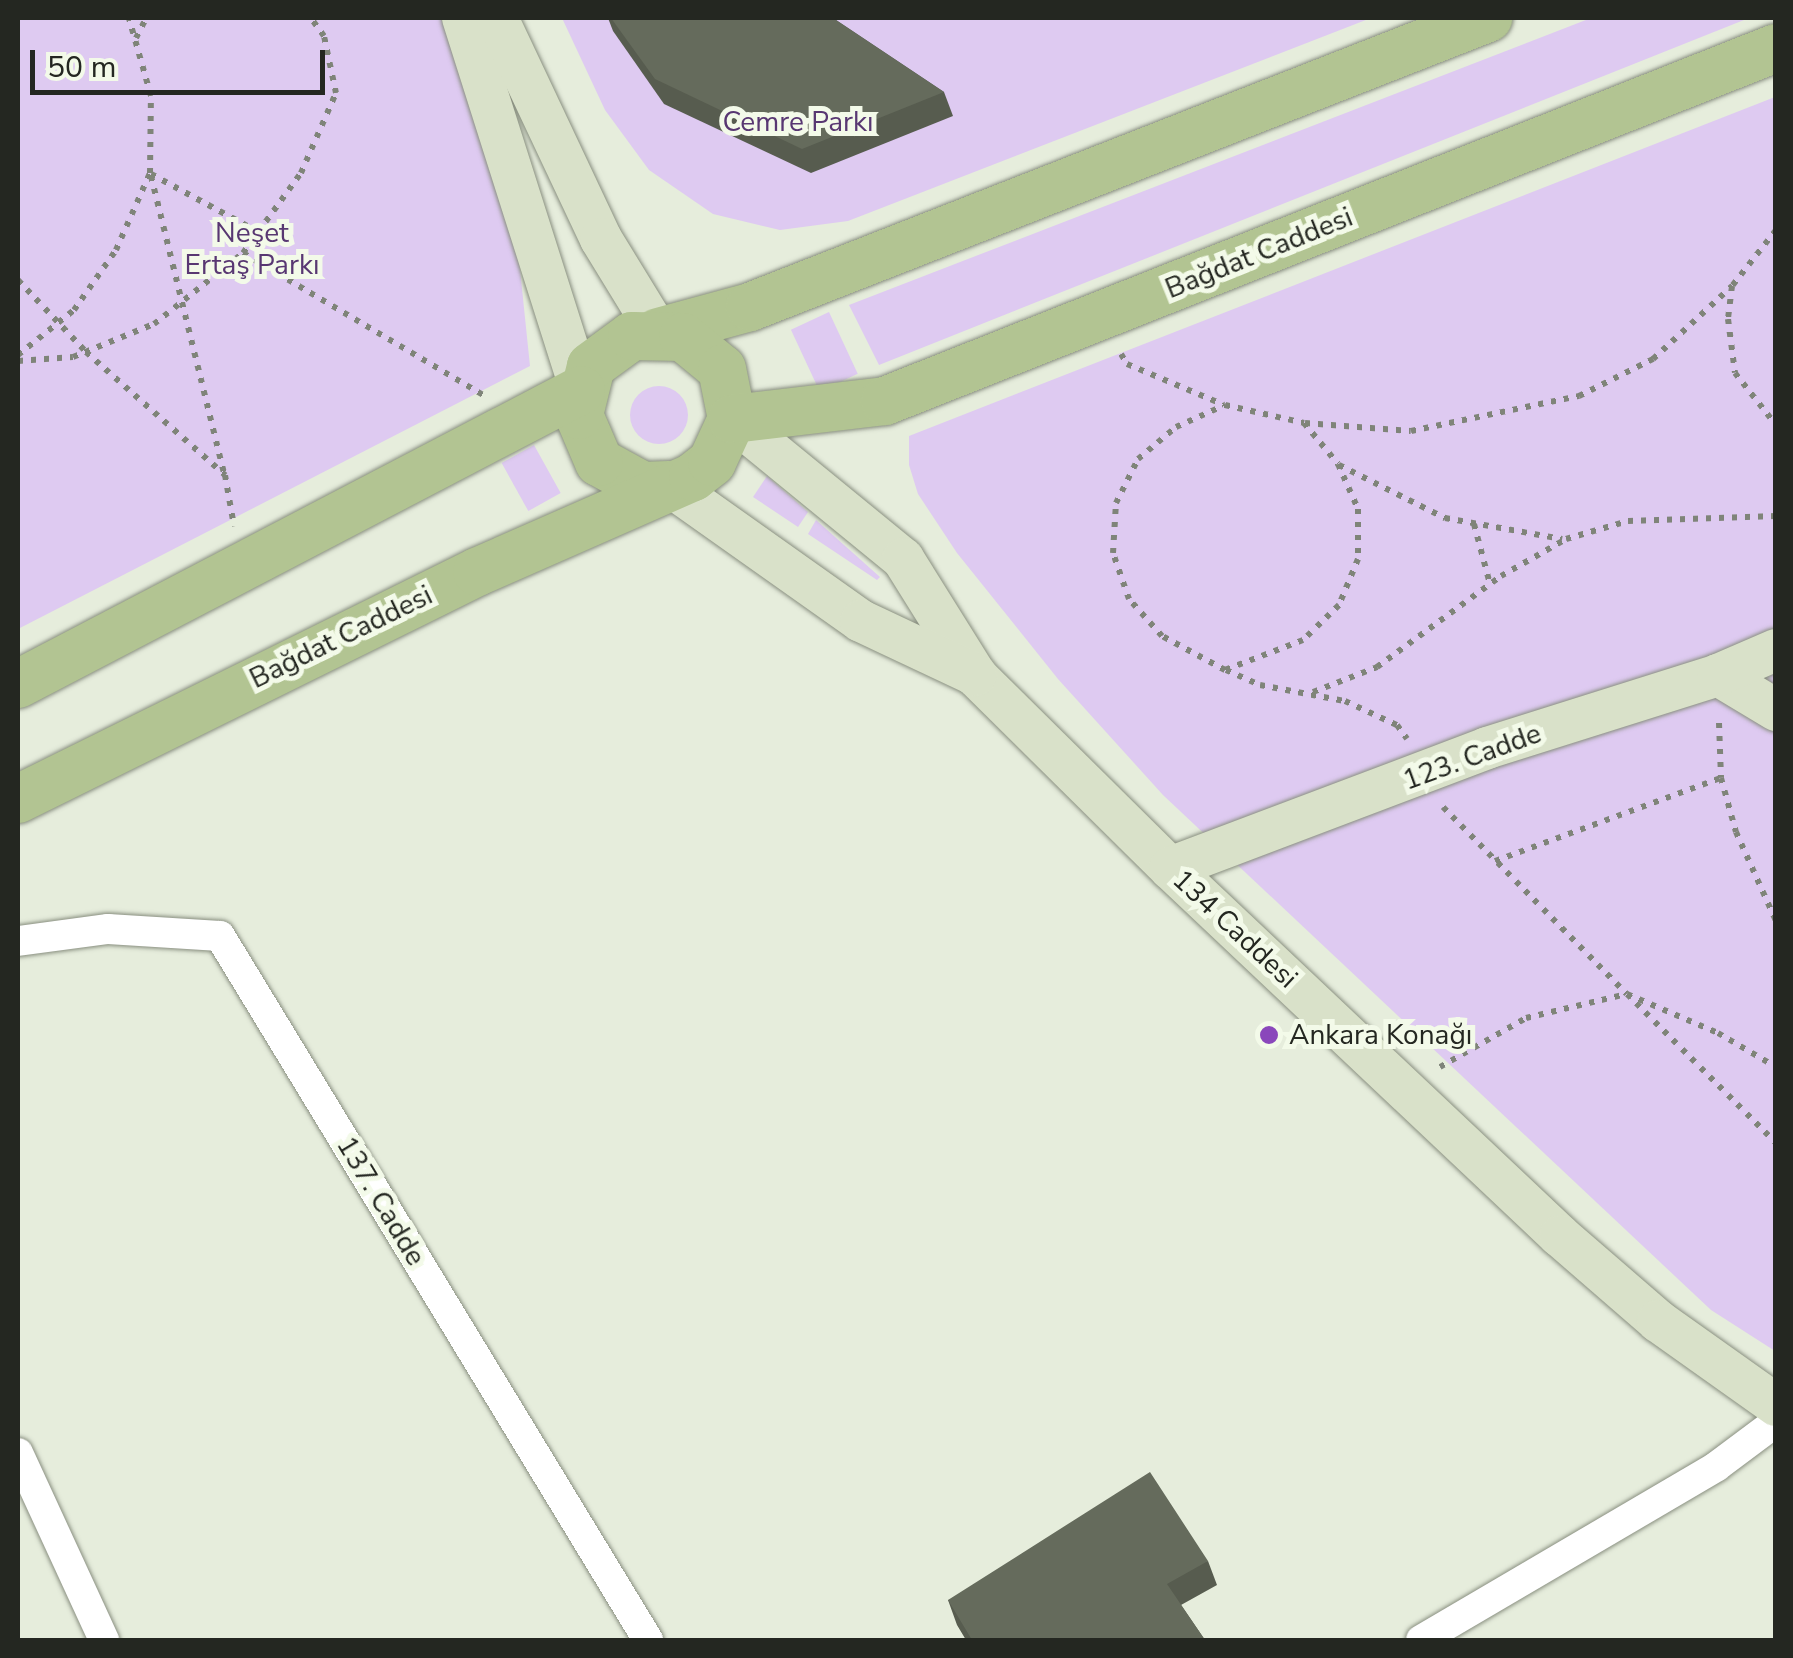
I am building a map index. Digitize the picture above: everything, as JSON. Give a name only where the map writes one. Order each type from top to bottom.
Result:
[{"type":"main road","points":[[463,18],[581,390],[578,415],[599,462],[643,486],[669,485],[861,622],[976,676]]},
{"type":"main road","points":[[497,18],[601,239],[658,332],[683,337],[714,360],[732,393],[732,419]]},
{"type":"main road","points":[[18,684],[581,390],[609,348],[750,307],[1488,18]]},
{"type":"main road","name":"Bağdat Caddesi","points":[[18,799],[301,656],[669,485],[712,462],[732,419],[885,401],[1776,48]]},
{"type":"main road","name":"134 Caddesi","points":[[732,419],[903,559],[976,676],[1170,868],[1407,1092],[1658,1321],[1776,1405]]},
{"type":"main road","name":"123. Cadde","points":[[1170,868],[1426,773],[1718,675],[1776,650]]},
{"type":"main road","points":[[1718,675],[1776,710]]},
{"type":"street","name":"137. Cadde","points":[[18,941],[108,929],[220,936],[648,1640]]},
{"type":"street","points":[[1421,1640],[1717,1466],[1776,1422]]},
{"type":"street","points":[[18,1453],[104,1640]]},
{"type":"path","points":[[129,18],[151,96],[150,173],[242,566]]},
{"type":"path","points":[[135,39],[146,18]]},
{"type":"path","points":[[18,358],[86,352],[154,324],[243,253],[301,174],[336,93],[324,36],[311,18]]},
{"type":"path","points":[[150,173],[260,232]]},
{"type":"path","points":[[18,358],[59,322],[116,250],[150,173]]},
{"type":"path","points":[[1101,315],[1127,364],[1226,406],[1304,423],[1410,431],[1579,396],[1653,359],[1732,286],[1776,230]]},
{"type":"path","points":[[243,253],[470,385],[517,421]]},
{"type":"path","points":[[18,280],[86,352],[224,476]]},
{"type":"path","points":[[1732,286],[1735,373],[1776,425]]},
{"type":"path","points":[[1226,406],[1176,427],[1138,459],[1116,503],[1113,553],[1129,599],[1162,636],[1225,670],[1260,685],[1312,692],[1396,725],[1441,805],[1776,1142]]},
{"type":"path","points":[[1225,670],[1303,640],[1339,605],[1358,559],[1358,510],[1338,464],[1304,423]]},
{"type":"path","points":[[1338,464],[1382,490],[1474,524],[1566,539]]},
{"type":"path","points":[[1312,692],[1376,667],[1490,584],[1566,539],[1646,520],[1776,516]]},
{"type":"path","points":[[1474,524],[1490,584]]},
{"type":"path","points":[[1718,675],[1721,778],[1750,872],[1776,922]]},
{"type":"path","points":[[1495,861],[1721,778]]},
{"type":"path","points":[[1407,1092],[1468,1046],[1526,1018],[1626,994],[1718,1033],[1776,1068]]},
{"type":"green space","name":"Neşet Ertaş Parkı","points":[[18,18],[441,18],[512,192],[530,366],[18,629]]},
{"type":"green space","name":"Cemre Parkı","points":[[562,18],[1371,18],[848,221],[780,230],[713,214],[649,170],[605,110]]},
{"type":"green space","points":[[1591,18],[1749,18],[879,365],[849,305]]},
{"type":"green space","points":[[1775,97],[1775,1351],[1711,1310],[1163,795],[1058,679],[957,553],[918,494],[909,465],[909,436]]},
{"type":"green space","points":[[829,312],[858,374],[820,391],[791,330]]},
{"type":"green space","points":[[659,386],[680,394],[688,415],[680,436],[659,444],[638,436],[630,415],[638,394]]},
{"type":"green space","points":[[534,445],[561,493],[528,511],[502,463]]},
{"type":"green space","points":[[767,476],[808,512],[798,527],[753,497]]},
{"type":"green space","points":[[816,520],[880,577],[877,580],[808,534]]},
{"type":"building","points":[[611,18],[833,18],[944,92],[802,149],[655,79]]},
{"type":"building","points":[[1150,1472],[1208,1561],[1167,1584],[1205,1640],[972,1640],[948,1600]]},
{"type":"place","name":"Ankara Konağı","points":[[1269,1035]]}]
